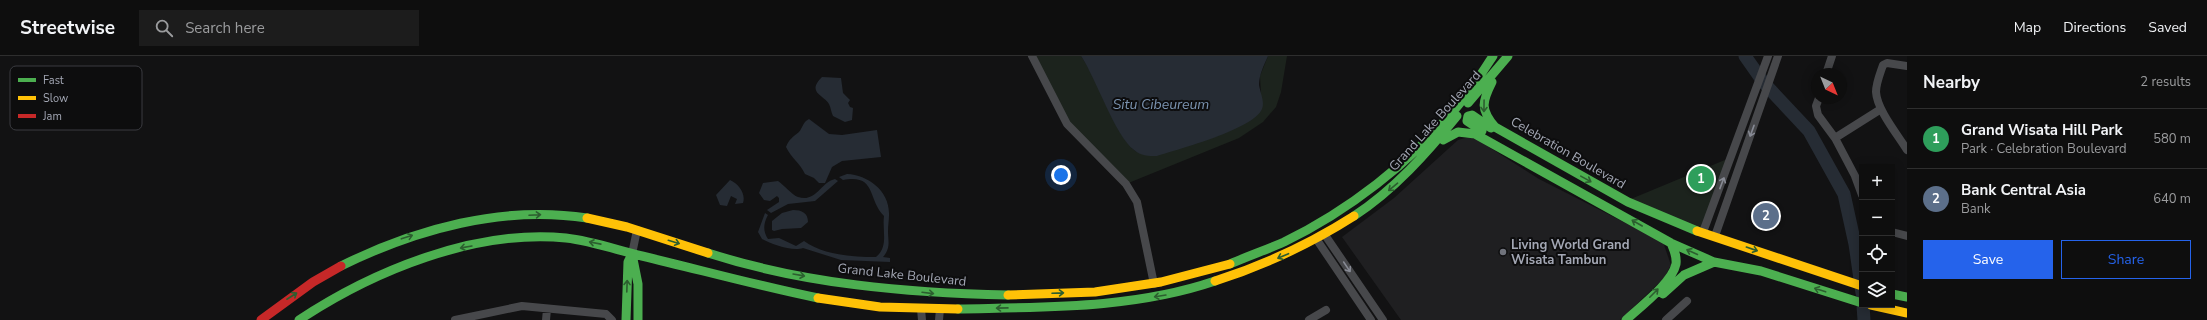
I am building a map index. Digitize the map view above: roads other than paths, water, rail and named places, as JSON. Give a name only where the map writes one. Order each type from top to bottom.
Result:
[{"type":"street","points":[[1032,56],[1067,124],[1130,188],[1137,202],[1143,223],[1154,284]]},
{"type":"street","name":"Grand Lake Boulevard","points":[[262,320],[286,300],[330,271],[364,254],[406,236],[439,228],[511,216],[555,214],[587,218],[637,230],[759,268],[831,281],[897,289],[959,295],[1077,292],[1154,284],[1190,276],[1248,257],[1281,244],[1312,227],[1344,206],[1405,160],[1415,150],[1465,97],[1494,56]]},
{"type":"street","name":"Grand Lake Boulevard","points":[[299,320],[341,292],[374,275],[412,260],[446,250],[516,238],[546,237],[572,239],[601,244],[632,254],[806,295],[862,305],[922,309],[960,309],[1076,305],[1169,295],[1252,269],[1321,238],[1355,217],[1394,186],[1433,147],[1508,56]]},
{"type":"street","points":[[1702,232],[1768,56]]},
{"type":"street","points":[[1778,56],[1715,236],[1859,285]]},
{"type":"street","points":[[1828,68],[1832,56]]},
{"type":"street","points":[[1907,66],[1887,63],[1883,65],[1876,90],[1881,109],[1907,150]]},
{"type":"street","name":"Celebration Boulevard","points":[[1497,70],[1482,104],[1484,114],[1496,127],[1519,142],[1628,202],[1686,227],[1715,236]]},
{"type":"street","points":[[1817,104],[1818,114],[1835,138],[1859,187]]},
{"type":"street","points":[[1835,138],[1881,109]]},
{"type":"street","points":[[1519,142],[1513,143],[1472,115],[1468,116],[1467,121],[1469,123],[1530,161],[1546,174]]},
{"type":"street","name":"Celebration Boulevard","points":[[1433,147],[1455,132],[1464,130],[1475,134],[1671,243],[1714,262]]},
{"type":"street","points":[[626,320],[628,262],[632,254],[637,230]]},
{"type":"street","points":[[1895,233],[1907,236]]},
{"type":"street","points":[[1321,238],[1371,320]]},
{"type":"street","points":[[1321,238],[1383,320]]},
{"type":"street","points":[[1626,320],[1672,273],[1676,259],[1675,251],[1671,243]]},
{"type":"street","points":[[632,254],[638,284],[638,320]]},
{"type":"street","points":[[1637,320],[1684,275],[1714,262],[1761,272],[1859,303]]},
{"type":"street","points":[[896,307],[897,289]]},
{"type":"street","points":[[959,295],[960,309]]},
{"type":"street","points":[[1895,295],[1907,298]]},
{"type":"street","points":[[1666,320],[1687,301]]},
{"type":"street","points":[[455,320],[475,318],[499,310],[522,306],[606,314],[612,320]]},
{"type":"street","points":[[546,320],[547,308]]},
{"type":"street","points":[[1885,308],[1907,313]]},
{"type":"street","points":[[922,309],[922,320]]},
{"type":"street","points":[[939,320],[940,309]]},
{"type":"street","points":[[1309,320],[1326,310]]},
{"type":"water","name":"Situ Cibeureum","points":[[1081,56],[1268,56],[1259,81],[1263,106],[1256,116],[1245,124],[1231,131],[1157,156],[1142,155],[1127,143],[1120,132]]},
{"type":"water","points":[[822,77],[841,78],[843,93],[850,100],[848,103],[850,107],[853,108],[852,120],[845,122],[833,116],[829,104],[816,90],[818,82]]},
{"type":"water","points":[[809,119],[829,134],[842,135],[877,130],[881,157],[842,161],[832,167],[825,183],[819,183],[814,178],[805,174],[786,147],[790,140],[799,132],[804,123]]},
{"type":"water","points":[[847,174],[863,177],[870,181],[882,192],[886,199],[889,215],[888,244],[886,254],[883,257],[890,258],[890,262],[841,260],[803,248],[794,249],[782,247],[762,239],[758,232],[765,213],[768,215],[764,227],[768,239],[779,238],[796,246],[804,241],[812,246],[838,254],[848,256],[876,257],[880,253],[884,243],[884,216],[866,184],[854,179],[843,180],[839,177]]},
{"type":"water","points":[[835,179],[838,181],[815,201],[788,204],[771,213],[767,210],[779,202],[779,198],[777,196],[770,201],[764,200],[759,193],[763,183],[778,181],[796,196],[804,198],[814,195],[826,184]]},
{"type":"water","points":[[730,180],[736,184],[743,193],[743,203],[735,204],[737,199],[731,196],[727,206],[720,205],[716,195]]},
{"type":"water","points":[[793,210],[806,214],[808,222],[801,228],[772,230],[772,221],[782,213]]},
{"type":"waterway","points":[[1745,56],[1764,83],[1809,131],[1844,194],[1855,244],[1859,272]]},
{"type":"waterway","points":[[1863,308],[1864,320]]},
{"type":"place","name":"Grand Wisata Hill Park","points":[[1701,179]]},
{"type":"place","name":"Bank Central Asia","points":[[1766,216]]},
{"type":"place","name":"Living World Grand Wisata Tambun","points":[[1503,252]]}]
